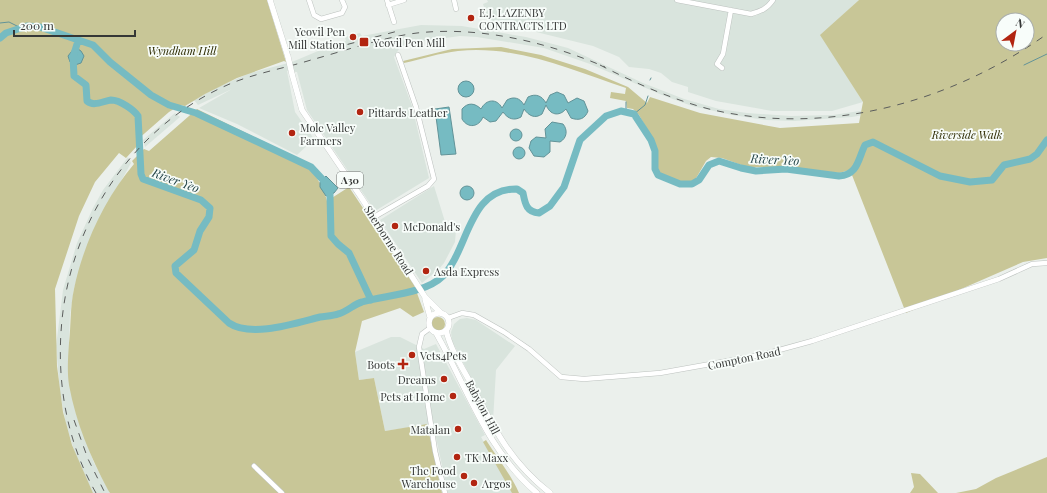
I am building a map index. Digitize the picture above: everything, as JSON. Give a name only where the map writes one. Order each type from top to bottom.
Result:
[{"type":"main road","name":"Sherborne Road","points":[[270,0],[288,57],[302,110],[374,217],[425,297]]},
{"type":"main road","name":"A30","points":[[425,297],[440,313],[448,318]]},
{"type":"main road","name":"A30","points":[[425,297],[430,317],[430,328]]},
{"type":"main road","points":[[430,317],[440,313]]},
{"type":"main road","points":[[430,328],[436,333],[442,333],[446,330],[449,324],[448,318]]},
{"type":"main road","name":"Babylon Hill","points":[[446,330],[454,354],[497,435],[522,468],[550,493]]},
{"type":"main road","name":"Babylon Hill","points":[[436,333],[500,453],[515,473],[537,493]]},
{"type":"main road","points":[[479,415],[485,412]]},
{"type":"street","points":[[309,0],[314,15],[320,19],[342,13],[344,7],[342,0]]},
{"type":"street","points":[[394,22],[388,2],[404,0]]},
{"type":"street","points":[[454,0],[456,9]]},
{"type":"street","points":[[677,0],[751,14],[762,11],[768,7],[773,0]]},
{"type":"street","points":[[722,68],[717,64],[723,54],[731,10]]},
{"type":"street","points":[[374,217],[428,186],[434,178],[416,107],[398,56]]},
{"type":"street","name":"Compton Road","points":[[448,318],[462,313],[474,315],[504,332],[529,349],[561,377],[584,379],[660,373],[761,355],[812,341],[999,279],[1032,264],[1047,263]]},
{"type":"street","points":[[430,328],[422,334],[419,347],[435,451],[445,493]]},
{"type":"street","points":[[254,466],[282,493]]},
{"type":"shaded area","points":[[487,0],[859,0],[821,35],[863,102],[832,111],[772,111],[716,101],[688,92],[688,87],[672,82],[661,73],[649,69],[629,67],[619,57],[593,46],[528,30],[517,25],[489,22],[483,4],[488,2]]},
{"type":"shaded area","points":[[421,25],[462,26],[526,37],[568,48],[643,83],[684,99],[719,109],[747,113],[791,116],[833,115],[873,109],[1011,52],[1014,52],[885,111],[852,117],[794,121],[766,120],[732,115],[692,106],[662,95],[590,64],[544,48],[477,37],[460,36],[424,41],[399,49],[394,57],[412,106],[429,178],[375,211],[307,110],[297,72],[287,71],[295,112],[314,139],[297,155],[237,124],[199,108],[232,89],[198,105],[194,100],[218,87],[250,73],[292,62],[346,41],[345,37],[360,33],[362,36]]},
{"type":"shaded area","points":[[175,113],[180,117],[145,147],[143,140]]},
{"type":"shaded area","points":[[128,157],[131,163],[98,223],[84,254],[74,289],[70,315],[69,343],[75,411],[94,463],[110,493],[93,493],[78,462],[66,425],[60,393],[56,346],[63,290],[77,243],[103,190]]},
{"type":"shaded area","points":[[434,186],[446,225],[456,230],[455,242],[444,263],[422,283],[380,220]]},
{"type":"shaded area","points":[[467,318],[476,320],[515,346],[496,370],[493,421],[452,341],[451,332],[454,324],[460,319]]},
{"type":"shaded area","points":[[391,337],[400,337],[424,349],[436,344],[485,435],[481,437],[513,493],[448,493],[433,424],[385,431],[374,378],[359,380],[355,352]]},
{"type":"green space","name":"Wyndham Hill","points":[[0,0],[267,0],[286,62],[284,61],[237,78],[185,106],[180,105],[169,112],[137,140],[138,145],[126,158],[119,153],[95,182],[79,216],[55,289],[57,366],[63,412],[72,445],[93,493],[0,493]]},
{"type":"green space","name":"Riverside Walk","points":[[859,0],[1047,0],[1047,258],[1023,262],[906,313],[850,170],[839,173],[789,167],[747,167],[722,158],[711,157],[706,161],[695,180],[685,182],[674,181],[660,174],[657,170],[657,154],[654,141],[639,115],[633,109],[627,108],[626,101],[610,98],[611,92],[625,94],[626,88],[544,60],[502,52],[480,50],[458,51],[404,63],[403,61],[452,49],[501,47],[541,55],[585,69],[628,87],[647,103],[650,97],[700,113],[780,128],[859,123],[863,102],[820,35]]},
{"type":"green space","points":[[197,109],[310,164],[327,201],[349,187],[414,285],[424,312],[413,317],[400,308],[362,321],[355,352],[359,380],[374,378],[385,431],[427,424],[442,493],[110,493],[108,490],[84,439],[69,385],[68,354],[74,289],[83,256],[96,223],[123,177],[134,164],[132,161],[144,149],[149,151]]},
{"type":"green space","points":[[435,317],[441,317],[445,321],[445,327],[441,331],[435,331],[431,327],[431,321]]},
{"type":"green space","points":[[486,440],[508,473],[519,493],[512,493],[483,442]]},
{"type":"green space","points":[[1047,457],[1047,493],[956,493],[976,489],[996,478]]},
{"type":"green space","points":[[911,473],[920,474],[938,493],[910,493],[914,487]]},
{"type":"water","points":[[75,47],[81,51],[84,56],[81,63],[75,65],[70,62],[68,56]]},
{"type":"water","points":[[466,81],[472,83],[474,89],[472,95],[466,97],[460,95],[458,89],[460,83]]},
{"type":"water","points":[[557,92],[564,95],[568,103],[577,98],[584,101],[588,111],[585,116],[579,119],[571,118],[566,109],[563,112],[555,114],[550,111],[546,105],[542,114],[539,116],[530,115],[524,109],[521,117],[516,119],[509,118],[503,112],[496,121],[490,122],[483,117],[479,123],[473,126],[467,124],[462,119],[462,109],[469,104],[476,105],[481,109],[486,103],[494,101],[502,108],[507,100],[514,98],[519,99],[524,105],[528,97],[534,95],[541,97],[546,103],[550,95]]},
{"type":"water","points":[[449,107],[456,154],[441,155],[435,109]]},
{"type":"water","points":[[552,122],[563,124],[566,129],[565,136],[560,142],[550,141],[550,152],[544,157],[534,156],[529,148],[531,141],[536,137],[546,138],[545,129]]},
{"type":"water","points":[[516,129],[520,131],[522,135],[520,139],[516,141],[512,139],[510,135],[512,131]]},
{"type":"water","points":[[519,147],[523,149],[525,153],[523,157],[519,159],[515,157],[513,153],[515,149]]},
{"type":"water","points":[[326,176],[338,188],[334,193],[326,196],[320,187],[320,182]]},
{"type":"water","points":[[467,186],[472,188],[474,193],[472,198],[467,200],[462,198],[460,193],[462,188]]},
{"type":"waterway","points":[[0,23],[9,22],[19,27]]},
{"type":"waterway","name":"River Yeo","points":[[0,38],[6,33],[27,26],[40,27],[93,45],[110,62],[151,95],[169,105],[196,113],[311,167],[324,181],[330,195],[331,236],[349,253],[371,300]]},
{"type":"waterway","name":"River Yeo","points":[[78,41],[73,57],[74,76],[86,85],[87,101],[96,104],[115,100],[126,106],[138,116],[141,174],[143,179],[201,200],[210,208],[209,217],[200,231],[194,250],[175,266],[176,273],[229,323],[238,327],[249,329],[274,328],[320,317],[336,315],[344,312],[356,304],[416,290],[435,282],[443,276],[452,264],[471,222],[488,198],[501,191],[517,189],[523,193],[527,206],[531,211],[539,213],[550,206],[564,187],[580,140],[606,116],[621,111],[634,114],[651,140],[655,151],[655,169],[658,175],[680,184],[692,184],[699,180],[709,165],[719,161],[756,171],[786,169],[839,176],[845,175],[854,169],[865,145],[873,142],[940,176],[970,182],[992,180],[1004,165],[1030,159],[1037,154],[1047,140]]},
{"type":"waterway","points":[[1024,65],[1047,54]]},
{"type":"waterway","points":[[634,114],[645,105],[648,96]]},
{"type":"waterway","points":[[626,102],[626,111]]},
{"type":"railway","points":[[334,48],[398,31]]},
{"type":"railway","points":[[96,493],[77,452],[70,431],[62,387],[62,320],[68,282],[79,246],[95,211],[115,178],[139,149],[166,123],[198,100],[242,79],[378,41],[417,33],[441,31],[465,32],[513,38],[560,50],[605,67]]},
{"type":"railway","points":[[600,65],[653,90],[709,109],[753,117],[798,119],[842,116],[886,108],[928,95],[970,79],[1009,58],[1047,34]]},
{"type":"railway","points":[[74,420],[88,459],[105,493]]},
{"type":"place","name":"E.J. LAZENBY CONTRACTS LTD","points":[[471,18]]},
{"type":"place","name":"Yeovil Pen Mill Station","points":[[353,37]]},
{"type":"place","name":"Yeovil Pen Mill","points":[[364,42]]},
{"type":"place","name":"Pittards Leather","points":[[360,112]]},
{"type":"place","name":"Mole Valley Farmers","points":[[292,133]]},
{"type":"place","name":"McDonald's","points":[[395,226]]},
{"type":"place","name":"Asda Express","points":[[426,271]]},
{"type":"place","name":"Vets4Pets","points":[[412,355]]},
{"type":"place","name":"Boots","points":[[403,364]]},
{"type":"place","name":"Dreams","points":[[444,379]]},
{"type":"place","name":"Pets at Home","points":[[453,396]]},
{"type":"place","name":"Matalan","points":[[458,429]]},
{"type":"place","name":"TK Maxx","points":[[457,457]]},
{"type":"place","name":"The Food Warehouse","points":[[464,476]]},
{"type":"place","name":"Argos","points":[[474,483]]}]
